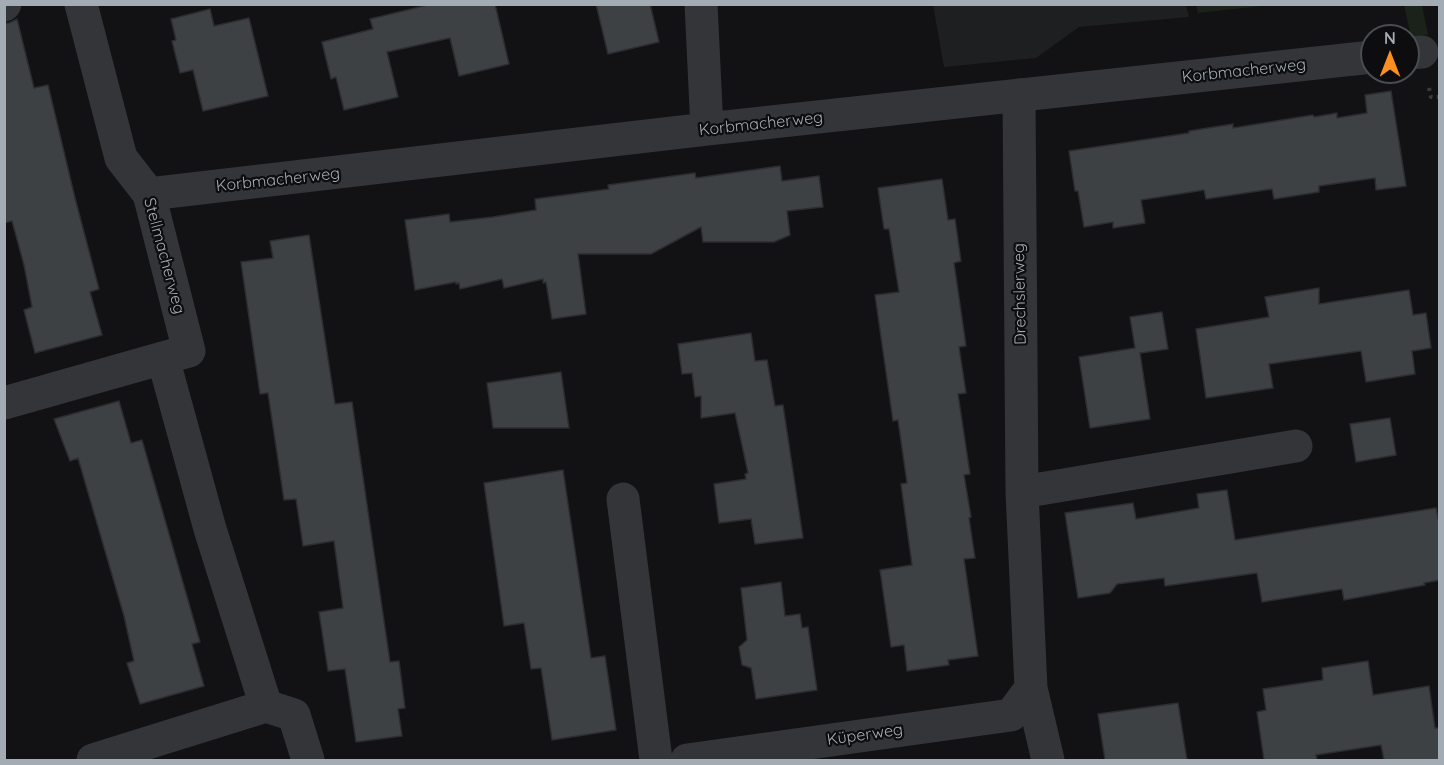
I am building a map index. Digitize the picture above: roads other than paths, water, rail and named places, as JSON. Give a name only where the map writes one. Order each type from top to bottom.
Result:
[{"type":"street","name":"Stellmacherweg","points":[[4,403],[189,351],[150,194],[121,158],[81,4]]},
{"type":"street","points":[[701,4],[707,129]]},
{"type":"street","name":"Korbmacherweg","points":[[150,194],[707,129],[1360,58]]},
{"type":"street","name":"Drechslerweg","points":[[1019,95],[1022,492],[1031,688],[1048,760]]},
{"type":"street","points":[[163,358],[210,529],[266,706]]},
{"type":"street","points":[[1022,492],[1296,446]]},
{"type":"street","points":[[622,499],[656,760]]},
{"type":"street","name":"Küperweg","points":[[687,760],[1011,715],[1031,688]]},
{"type":"street","points":[[93,760],[266,706],[294,715],[308,760]]}]
